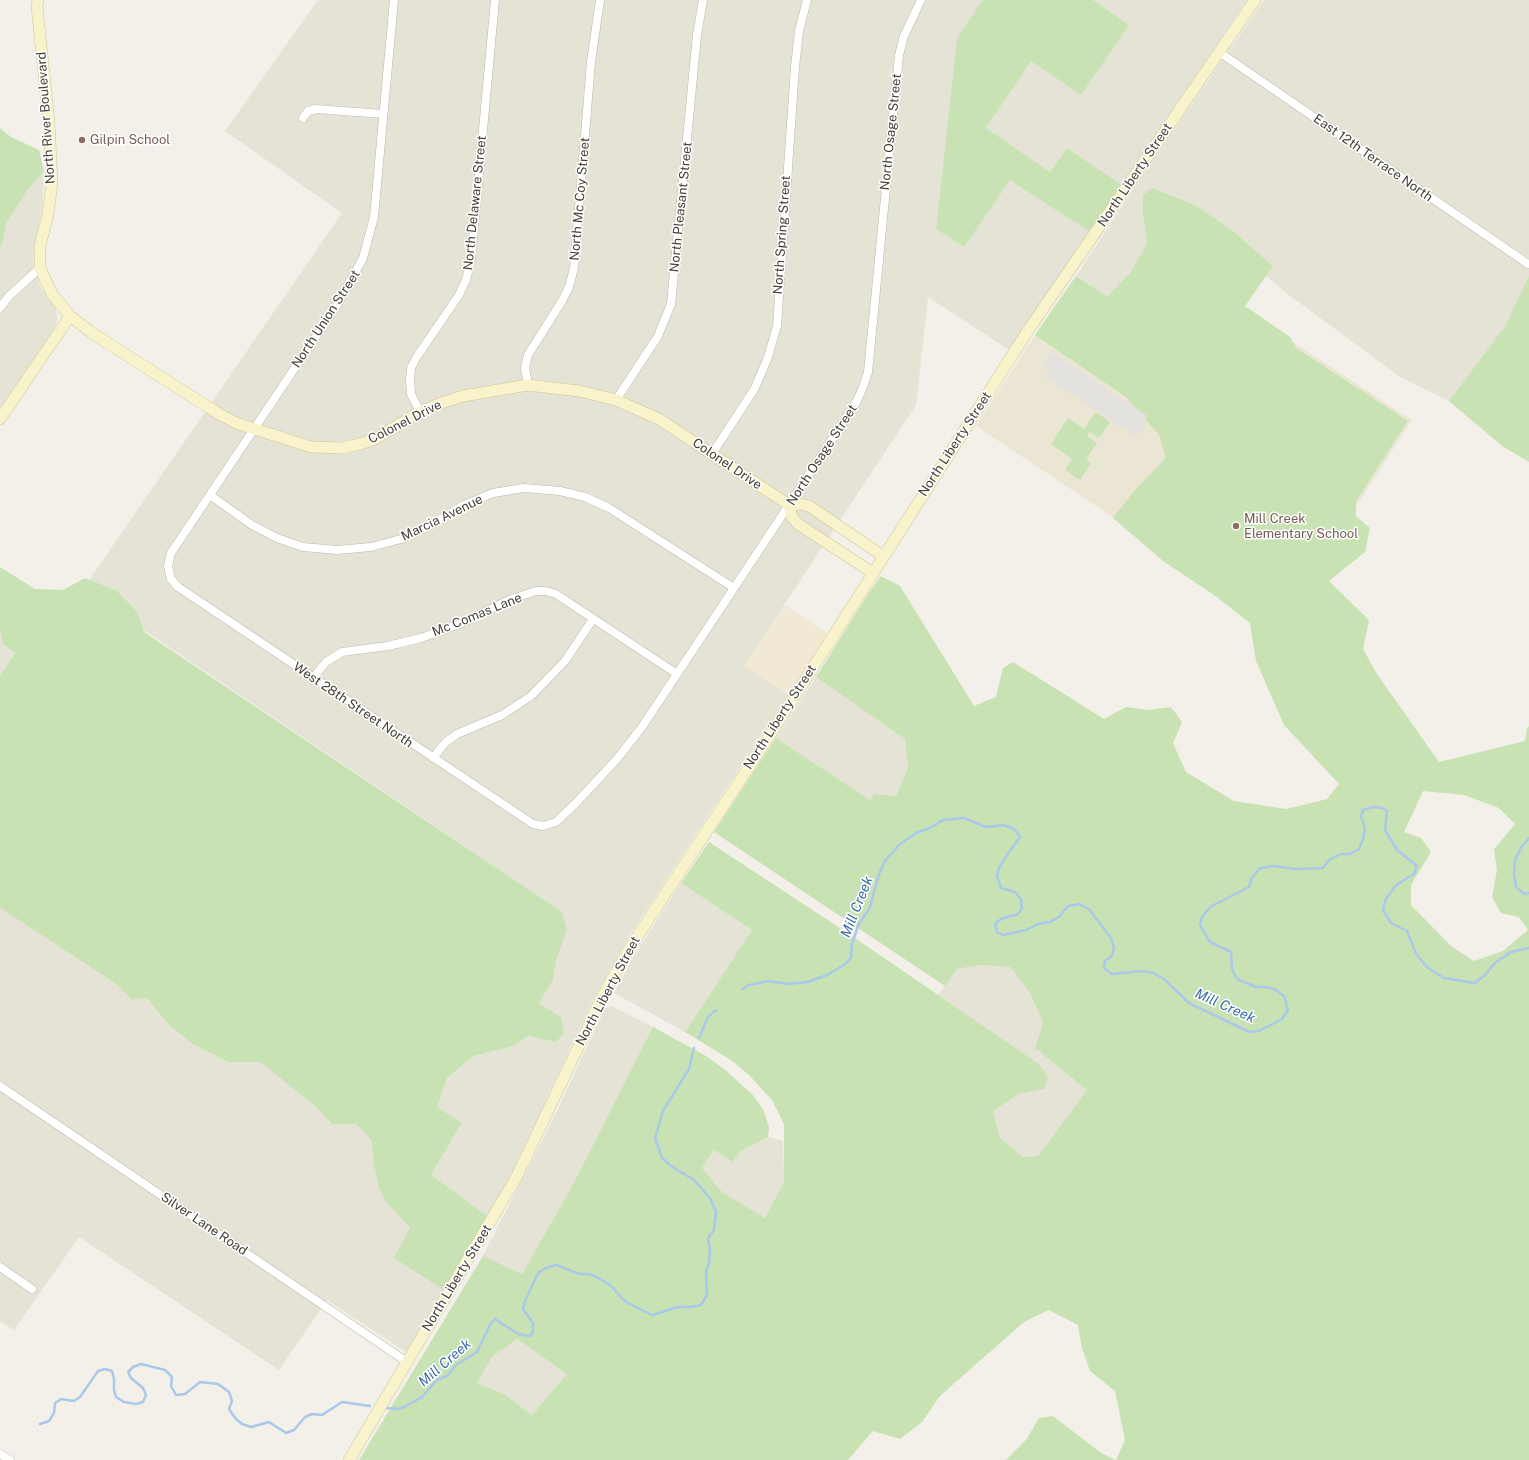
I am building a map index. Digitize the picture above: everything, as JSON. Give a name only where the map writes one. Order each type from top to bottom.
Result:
[{"type":"main road","name":"North River Boulevard","points":[[38,0],[37,7],[49,122],[52,184],[48,214],[40,246],[40,268],[52,294],[70,316]]},
{"type":"main road","name":"North Liberty Street","points":[[349,1460],[516,1178],[603,995],[631,946],[770,734],[1029,329],[1255,0]]},
{"type":"main road","name":"Colonel Drive","points":[[70,316],[92,332],[219,414],[236,423],[311,447],[342,448],[375,438],[420,412],[463,396],[528,385],[579,390],[616,400],[659,419],[712,454],[789,506],[792,517],[798,524],[873,573]]},
{"type":"main road","points":[[0,419],[70,316]]},
{"type":"main road","points":[[789,506],[800,504],[808,506],[883,556]]},
{"type":"street","name":"North Union Street","points":[[171,579],[168,566],[171,553],[337,305],[363,258],[374,217],[394,0]]},
{"type":"street","name":"North Delaware Street","points":[[420,412],[411,394],[411,368],[416,358],[459,295],[466,280],[471,260],[495,0]]},
{"type":"street","name":"North Mc Coy Street","points":[[528,385],[525,368],[528,355],[562,301],[569,287],[574,268],[591,62],[600,0]]},
{"type":"street","name":"North Pleasant Street","points":[[616,400],[658,336],[671,304],[697,35],[703,0]]},
{"type":"street","name":"North Spring Street","points":[[712,454],[755,388],[768,358],[776,326],[795,67],[799,31],[807,0]]},
{"type":"street","name":"North Osage Street","points":[[539,825],[550,825],[556,822],[611,765],[642,727],[857,401],[868,372],[899,54],[904,36],[920,0]]},
{"type":"street","name":"East 12th Terrace North","points":[[1219,52],[1528,264]]},
{"type":"street","points":[[303,118],[308,111],[316,109],[383,114]]},
{"type":"street","points":[[0,308],[10,296],[40,268]]},
{"type":"street","name":"Marcia Avenue","points":[[210,495],[252,525],[277,538],[303,547],[337,550],[371,547],[401,538],[429,526],[464,505],[493,493],[524,488],[560,491],[585,497],[610,508],[734,588]]},
{"type":"street","name":"West 28th Street North","points":[[171,579],[178,587],[313,678],[533,824],[539,825]]},
{"type":"street","name":"Mc Comas Lane","points":[[313,678],[326,662],[342,652],[388,646],[421,638],[462,623],[509,600],[536,591],[546,591],[556,594],[677,674]]},
{"type":"street","points":[[433,758],[445,743],[457,734],[502,715],[531,696],[565,661],[593,619]]},
{"type":"street","name":"Silver Lane Road","points":[[0,1086],[407,1362]]},
{"type":"street","points":[[0,1267],[32,1289]]},
{"type":"street","points":[[0,1454],[10,1460]]},
{"type":"shaded area","points":[[318,0],[983,0],[957,38],[936,229],[964,247],[1010,179],[1090,232],[1009,350],[928,297],[916,405],[744,666],[788,695],[629,936],[590,1006],[512,1173],[487,1216],[431,1175],[462,1124],[437,1107],[447,1078],[473,1056],[513,1046],[528,1036],[556,1042],[561,1017],[539,1003],[553,980],[556,960],[567,930],[562,912],[83,589],[342,213],[225,131]]},
{"type":"shaded area","points":[[1093,0],[1247,0],[1122,185],[1067,148],[1050,172],[986,128],[1031,61],[1081,94],[1129,25]]},
{"type":"shaded area","points":[[1264,0],[1529,0],[1529,276],[1505,326],[1449,401],[1400,377],[1289,295],[1266,276],[1273,266],[1232,230],[1195,205],[1143,215],[1147,243],[1131,272],[1107,297],[1076,276],[1134,188]]},
{"type":"shaded area","points":[[44,171],[43,202],[33,262],[40,286],[56,309],[57,320],[53,331],[0,408],[0,247],[2,245],[6,223],[27,191]]},
{"type":"shaded area","name":"Mill Creek Elementary School","points":[[1207,286],[1412,420],[1278,627],[976,426],[1035,335],[1134,401]]},
{"type":"shaded area","points":[[1052,352],[1147,416],[1143,422],[1146,424],[1140,433],[1137,431],[1134,436],[1046,377],[1050,370],[1043,366]]},
{"type":"shaded area","points":[[785,605],[828,634],[788,695],[744,666]]},
{"type":"shaded area","points":[[0,629],[3,644],[15,653],[0,676]]},
{"type":"shaded area","points":[[816,677],[905,739],[908,768],[896,796],[874,794],[870,800],[776,738]]},
{"type":"shaded area","points":[[681,883],[752,930],[685,1032],[614,993],[635,954]]},
{"type":"shaded area","points":[[0,908],[115,983],[132,1000],[147,998],[168,1024],[228,1062],[260,1062],[314,1105],[332,1124],[356,1124],[372,1141],[373,1160],[388,1204],[410,1228],[444,1290],[406,1352],[327,1300],[279,1370],[79,1237],[14,1330],[0,1321]]},
{"type":"shaded area","points":[[981,965],[1010,967],[1030,993],[1043,1023],[1035,1048],[1087,1090],[1038,1156],[1023,1157],[1000,1138],[993,1111],[1019,1094],[1044,1089],[1039,1064],[938,995],[957,969]]},
{"type":"shaded area","points":[[611,1006],[653,1027],[570,1190],[522,1274],[483,1256],[557,1111],[605,1008]]},
{"type":"shaded area","points":[[768,1137],[783,1141],[784,1182],[765,1218],[722,1192],[702,1168],[714,1150],[732,1162],[741,1151]]},
{"type":"shaded area","points":[[517,1339],[567,1374],[532,1415],[504,1394],[477,1383],[492,1357]]},
{"type":"green space","points":[[983,0],[1093,0],[1129,25],[1081,95],[1031,61],[986,128],[1050,172],[1067,148],[1122,185],[1090,232],[1010,180],[964,247],[936,229],[957,38]]},
{"type":"green space","points":[[0,128],[11,137],[39,150],[44,171],[27,191],[6,223],[2,245],[0,247]]},
{"type":"green space","points":[[1152,188],[1195,205],[1232,230],[1273,266],[1245,306],[1290,337],[1296,348],[1408,421],[1356,501],[1356,516],[1370,528],[1365,552],[1329,581],[1369,620],[1363,649],[1377,674],[1439,762],[1525,741],[1527,728],[1529,726],[1529,1460],[1116,1460],[1125,1440],[1115,1391],[1090,1371],[1082,1348],[1078,1325],[1049,1310],[1024,1322],[940,1396],[922,1422],[900,1439],[873,1431],[848,1460],[359,1460],[483,1256],[522,1274],[570,1190],[653,1027],[706,1056],[724,1069],[753,1095],[764,1111],[769,1127],[768,1137],[741,1151],[732,1162],[714,1150],[702,1168],[722,1192],[765,1218],[784,1182],[784,1124],[772,1100],[749,1075],[731,1060],[685,1032],[752,930],[681,883],[709,842],[846,932],[1039,1064],[1048,1077],[1044,1089],[1019,1094],[993,1111],[1000,1138],[1023,1157],[1038,1156],[1087,1090],[1035,1048],[1043,1023],[1030,993],[1010,967],[981,965],[957,969],[945,986],[714,832],[776,738],[870,800],[874,794],[896,796],[908,768],[905,739],[816,677],[881,576],[900,586],[974,706],[996,697],[1003,668],[1013,662],[1104,719],[1126,707],[1149,710],[1171,707],[1182,722],[1173,743],[1186,772],[1234,801],[1286,809],[1327,799],[1339,784],[1284,725],[1256,661],[1250,623],[1214,595],[1163,561],[1113,518],[1135,490],[1166,458],[1159,435],[1126,397],[1035,335],[1076,276],[1107,297],[1131,272],[1147,243],[1143,215],[1143,195]],"holes":[[[1423,791],[1464,795],[1499,808],[1515,824],[1494,849],[1497,870],[1492,897],[1501,913],[1519,917],[1528,930],[1503,951],[1474,961],[1452,947],[1411,905],[1411,885],[1431,852],[1421,838],[1404,832]],[[517,1339],[567,1374],[532,1415],[504,1394],[477,1383],[492,1357]]]},
{"type":"green space","points":[[1529,276],[1529,462],[1502,446],[1449,401],[1505,326]]},
{"type":"green space","points":[[1096,412],[1110,422],[1099,438],[1090,432],[1087,436],[1097,443],[1086,459],[1091,463],[1080,480],[1065,470],[1072,459],[1051,444],[1068,418],[1084,429]]},
{"type":"green space","points":[[0,567],[35,589],[63,590],[85,578],[117,591],[137,612],[144,632],[562,912],[567,930],[556,960],[553,980],[539,1003],[561,1017],[564,1033],[556,1042],[528,1036],[513,1046],[473,1056],[447,1078],[437,1107],[462,1123],[431,1175],[487,1216],[444,1290],[394,1258],[410,1228],[388,1204],[379,1189],[373,1160],[372,1141],[356,1124],[332,1124],[314,1105],[260,1062],[228,1062],[193,1044],[168,1024],[147,998],[132,1000],[115,983],[0,908],[0,676],[15,653],[3,644],[0,629]]},
{"type":"green space","points":[[1053,1416],[1101,1453],[1115,1460],[1006,1460],[1026,1440],[1039,1418]]},
{"type":"waterway","name":"Mill Creek","points":[[743,989],[749,985],[768,981],[788,984],[807,982],[827,975],[844,965],[851,958],[852,944],[858,926],[870,907],[879,874],[885,861],[899,845],[916,833],[930,828],[943,820],[964,818],[986,827],[1004,825],[1014,829],[1020,837],[999,868],[997,876],[1001,888],[1015,892],[1021,899],[1022,908],[1018,914],[1001,919],[995,924],[997,932],[1003,935],[1026,930],[1038,924],[1050,922],[1059,917],[1068,906],[1079,904],[1089,909],[1111,938],[1114,948],[1112,956],[1105,961],[1104,968],[1112,974],[1141,971],[1153,973],[1164,979],[1189,1003],[1249,1032],[1259,1031],[1282,1019],[1288,1010],[1284,996],[1276,990],[1266,987],[1256,987],[1237,979],[1232,969],[1231,952],[1210,942],[1200,925],[1202,917],[1210,907],[1249,887],[1252,878],[1260,868],[1274,866],[1295,869],[1323,868],[1329,860],[1341,854],[1350,854],[1359,849],[1365,829],[1361,816],[1363,810],[1373,807],[1382,808],[1387,811],[1385,830],[1397,850],[1417,866],[1414,874],[1396,885],[1386,899],[1383,910],[1391,923],[1407,931],[1416,954],[1428,968],[1444,978],[1475,983],[1485,975],[1495,963],[1511,952],[1529,948]]},
{"type":"waterway","name":"Mill Creek","points":[[1529,838],[1522,846],[1515,860],[1514,874],[1516,887],[1524,894],[1529,893]]},
{"type":"waterway","name":"Mill Creek","points":[[699,1038],[708,1017],[716,1010]]},
{"type":"waterway","name":"Mill Creek","points":[[386,1408],[399,1409],[422,1397],[437,1380],[447,1376],[456,1365],[477,1352],[491,1323],[495,1319],[518,1334],[530,1336],[533,1332],[533,1323],[523,1309],[525,1301],[538,1273],[546,1268],[556,1265],[580,1274],[589,1274],[597,1277],[610,1285],[626,1302],[652,1315],[678,1307],[701,1305],[707,1295],[706,1271],[709,1263],[710,1250],[708,1238],[714,1230],[716,1212],[710,1198],[694,1180],[671,1166],[662,1158],[655,1138],[663,1111],[689,1069],[694,1048]]},
{"type":"waterway","name":"Mill Creek","points":[[40,1424],[49,1421],[54,1413],[55,1403],[61,1399],[74,1401],[80,1397],[98,1371],[105,1369],[112,1371],[116,1397],[124,1402],[136,1404],[143,1402],[146,1395],[143,1388],[131,1378],[128,1372],[133,1367],[141,1364],[165,1370],[172,1377],[171,1386],[176,1395],[185,1394],[200,1382],[218,1384],[229,1392],[232,1401],[229,1409],[235,1418],[242,1424],[251,1427],[269,1422],[286,1433],[294,1430],[305,1417],[312,1414],[322,1415],[342,1402],[370,1406]]},
{"type":"place","name":"Gilpin School","points":[[82,140]]},
{"type":"place","name":"Mill Creek Elementary School","points":[[1236,526]]}]
